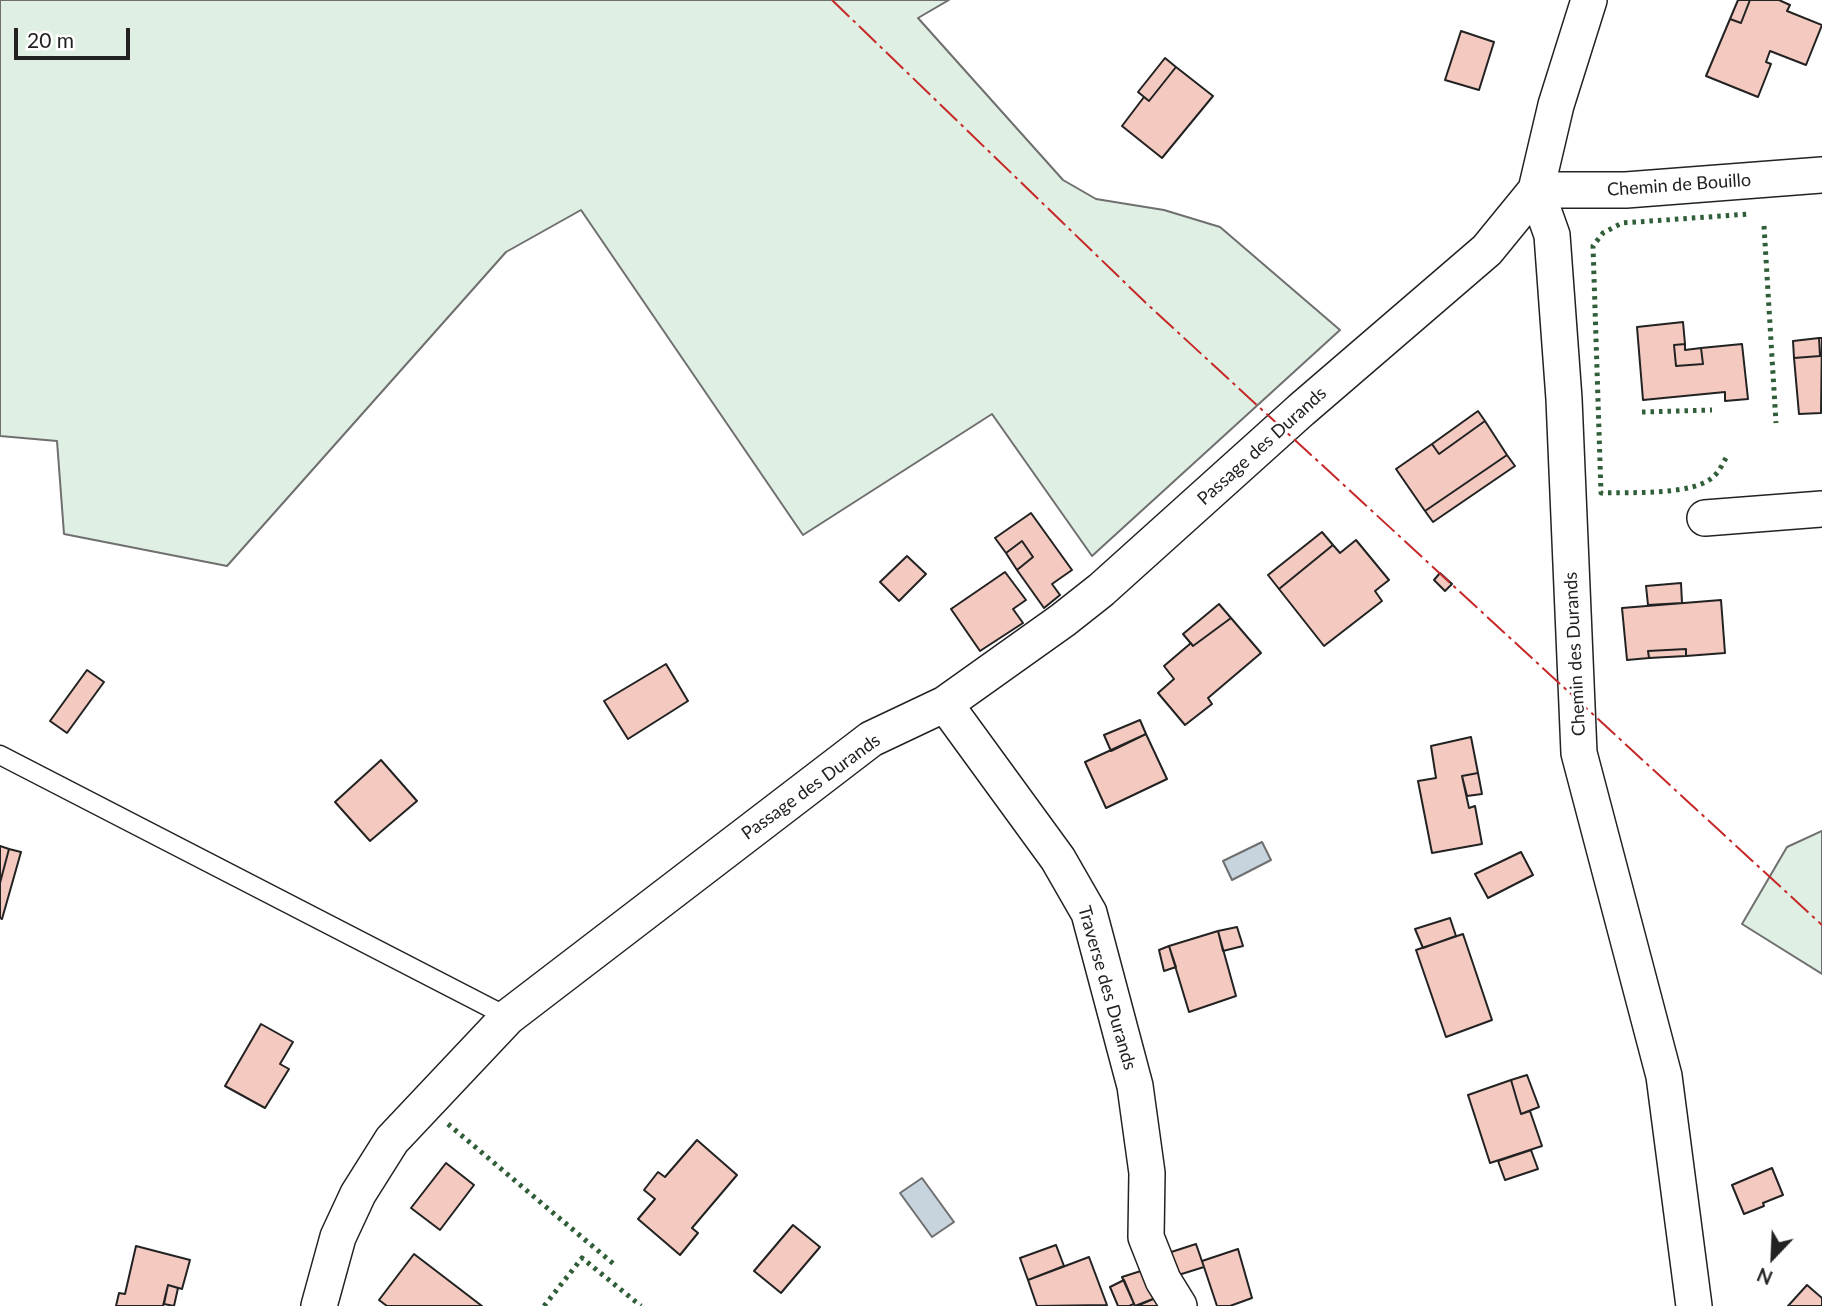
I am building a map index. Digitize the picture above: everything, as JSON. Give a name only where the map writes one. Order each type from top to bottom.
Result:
[{"type":"street","points":[[1536,191],[1556,105],[1589,0]]},
{"type":"street","name":"Chemin de Bouillo","points":[[1536,191],[1626,190],[1822,175]]},
{"type":"street","name":"Passage des Durands","points":[[319,1306],[338,1237],[358,1194],[392,1140],[508,1017],[870,739],[945,704],[1101,590],[1301,410],[1487,250],[1536,191]]},
{"type":"street","name":"Chemin des Durands","points":[[1536,191],[1552,235],[1564,398],[1579,753],[1664,1076],[1694,1306]]},
{"type":"street","points":[[1705,518],[1822,509]]},
{"type":"street","name":"Traverse des Durands","points":[[945,704],[1058,859],[1089,913],[1135,1086],[1147,1173],[1146,1237],[1163,1280],[1179,1306]]},
{"type":"lane","points":[[0,755],[508,1017]]},
{"type":"green space","points":[[0,0],[949,0],[918,18],[1063,180],[1096,199],[1164,210],[1220,227],[1340,330],[1092,556],[992,414],[803,535],[581,210],[506,252],[227,566],[64,534],[57,441],[0,436]]},
{"type":"green space","points":[[1822,831],[1822,974],[1742,924],[1787,847]]},
{"type":"shaded area","points":[[1262,842],[1271,860],[1232,880],[1223,861]]},
{"type":"shaded area","points":[[922,1178],[954,1222],[932,1237],[900,1193]]},
{"type":"building","points":[[1738,0],[1750,0],[1741,23],[1730,19]]},
{"type":"building","points":[[1750,0],[1779,0],[1790,5],[1787,11],[1822,25],[1806,65],[1770,51],[1766,62],[1771,64],[1758,97],[1706,76],[1730,19],[1741,23]]},
{"type":"building","points":[[1461,31],[1494,42],[1479,90],[1445,80]]},
{"type":"building","points":[[1165,58],[1176,67],[1149,101],[1138,92]]},
{"type":"building","points":[[1176,67],[1213,96],[1162,158],[1122,126],[1144,97],[1149,101]]},
{"type":"building","points":[[1683,322],[1685,344],[1674,345],[1676,366],[1703,364],[1701,348],[1742,344],[1748,399],[1725,401],[1725,392],[1643,400],[1637,327]]},
{"type":"building","points":[[1819,338],[1820,356],[1794,358],[1793,341]]},
{"type":"building","points":[[1819,338],[1822,338],[1821,413],[1799,414],[1794,358],[1820,356]]},
{"type":"building","points":[[1685,344],[1685,350],[1701,348],[1703,364],[1676,366],[1674,345]]},
{"type":"building","points":[[1478,411],[1485,421],[1439,454],[1432,444]]},
{"type":"building","points":[[1485,421],[1507,455],[1425,511],[1396,469],[1432,444],[1439,454]]},
{"type":"building","points":[[1507,455],[1515,466],[1433,522],[1425,511]]},
{"type":"building","points":[[1031,513],[1072,570],[1052,584],[1060,595],[1044,608],[1017,570],[1033,557],[1022,541],[1006,553],[995,538]]},
{"type":"building","points":[[1322,532],[1333,545],[1279,589],[1268,575]]},
{"type":"building","points":[[1356,540],[1389,580],[1375,591],[1382,601],[1324,646],[1279,589],[1333,545],[1340,553]]},
{"type":"building","points":[[1022,541],[1033,557],[1017,570],[1006,553]]},
{"type":"building","points":[[907,556],[926,574],[899,601],[880,582]]},
{"type":"building","points":[[1005,572],[1026,600],[1013,609],[1023,623],[980,651],[951,609]]},
{"type":"building","points":[[1440,573],[1452,584],[1445,591],[1434,580]]},
{"type":"building","points":[[1681,583],[1682,603],[1648,605],[1646,586]]},
{"type":"building","points":[[1721,600],[1725,653],[1686,656],[1686,649],[1648,651],[1649,658],[1627,660],[1622,608]]},
{"type":"building","points":[[1219,604],[1231,618],[1193,646],[1183,634]]},
{"type":"building","points":[[1231,618],[1261,653],[1208,698],[1212,704],[1185,725],[1158,693],[1174,679],[1164,666],[1191,643],[1193,646]]},
{"type":"building","points":[[1686,649],[1686,656],[1649,658],[1648,651]]},
{"type":"building","points":[[666,664],[688,701],[628,739],[604,701]]},
{"type":"building","points":[[87,670],[104,682],[67,733],[50,721]]},
{"type":"building","points":[[1140,720],[1146,734],[1111,751],[1104,735]]},
{"type":"building","points":[[1146,734],[1167,779],[1106,808],[1085,762]]},
{"type":"building","points":[[1471,737],[1478,773],[1462,776],[1469,808],[1475,806],[1482,844],[1432,853],[1418,781],[1436,778],[1431,746]]},
{"type":"building","points":[[381,760],[417,801],[370,841],[335,802]]},
{"type":"building","points":[[1478,773],[1482,794],[1467,796],[1462,776]]},
{"type":"building","points":[[0,846],[9,849],[0,883]]},
{"type":"building","points":[[9,849],[21,852],[2,919],[0,883]]},
{"type":"building","points":[[1521,852],[1533,875],[1488,898],[1475,874]]},
{"type":"building","points":[[1450,918],[1456,936],[1423,948],[1415,929]]},
{"type":"building","points":[[1237,927],[1243,946],[1223,951],[1218,931]]},
{"type":"building","points":[[1218,931],[1236,996],[1189,1012],[1169,946]]},
{"type":"building","points":[[1463,934],[1492,1020],[1446,1037],[1416,950]]},
{"type":"building","points":[[1169,946],[1176,967],[1164,971],[1159,950]]},
{"type":"building","points":[[261,1024],[293,1042],[280,1064],[289,1069],[265,1108],[225,1086]]},
{"type":"building","points":[[1527,1075],[1539,1107],[1521,1114],[1511,1080]]},
{"type":"building","points":[[1511,1080],[1521,1114],[1530,1111],[1542,1146],[1490,1163],[1468,1095]]},
{"type":"building","points":[[697,1140],[737,1175],[692,1228],[698,1233],[680,1255],[638,1219],[655,1199],[644,1190],[658,1172],[665,1177]]},
{"type":"building","points":[[1531,1150],[1538,1169],[1505,1180],[1498,1161]]},
{"type":"building","points":[[446,1163],[474,1185],[440,1230],[411,1208]]},
{"type":"building","points":[[1772,1168],[1783,1195],[1744,1214],[1732,1185]]},
{"type":"building","points":[[793,1225],[820,1247],[781,1293],[754,1271]]},
{"type":"building","points":[[1196,1244],[1204,1267],[1172,1277],[1165,1254]]},
{"type":"building","points":[[1056,1245],[1064,1266],[1028,1280],[1020,1258]]},
{"type":"building","points":[[136,1246],[190,1260],[182,1289],[168,1285],[163,1306],[116,1306],[119,1293],[125,1294]]},
{"type":"building","points":[[1238,1249],[1252,1298],[1230,1306],[1217,1306],[1202,1261]]},
{"type":"building","points":[[414,1254],[482,1306],[387,1306],[379,1300]]},
{"type":"building","points":[[1089,1257],[1107,1305],[1037,1306],[1028,1280]]},
{"type":"building","points":[[1144,1270],[1158,1297],[1135,1306],[1122,1277]]},
{"type":"building","points":[[1124,1280],[1134,1304],[1118,1306],[1110,1287]]},
{"type":"building","points":[[168,1285],[178,1288],[174,1306],[164,1304]]},
{"type":"building","points":[[1807,1285],[1822,1298],[1822,1306],[1788,1306]]},
{"type":"building","points":[[1158,1297],[1163,1306],[1137,1306]]},
{"type":"hedge","points":[[1726,458],[1714,476],[1692,487],[1661,492],[1601,493],[1593,246],[1603,233],[1622,223],[1750,214]]},
{"type":"hedge","points":[[1764,226],[1776,423]]},
{"type":"hedge","points":[[1642,412],[1712,410]]},
{"type":"hedge","points":[[448,1124],[616,1266]]},
{"type":"hedge","points":[[544,1306],[582,1258],[641,1306]]},
{"type":"power","points":[[832,0],[1146,303],[1822,925]]}]
